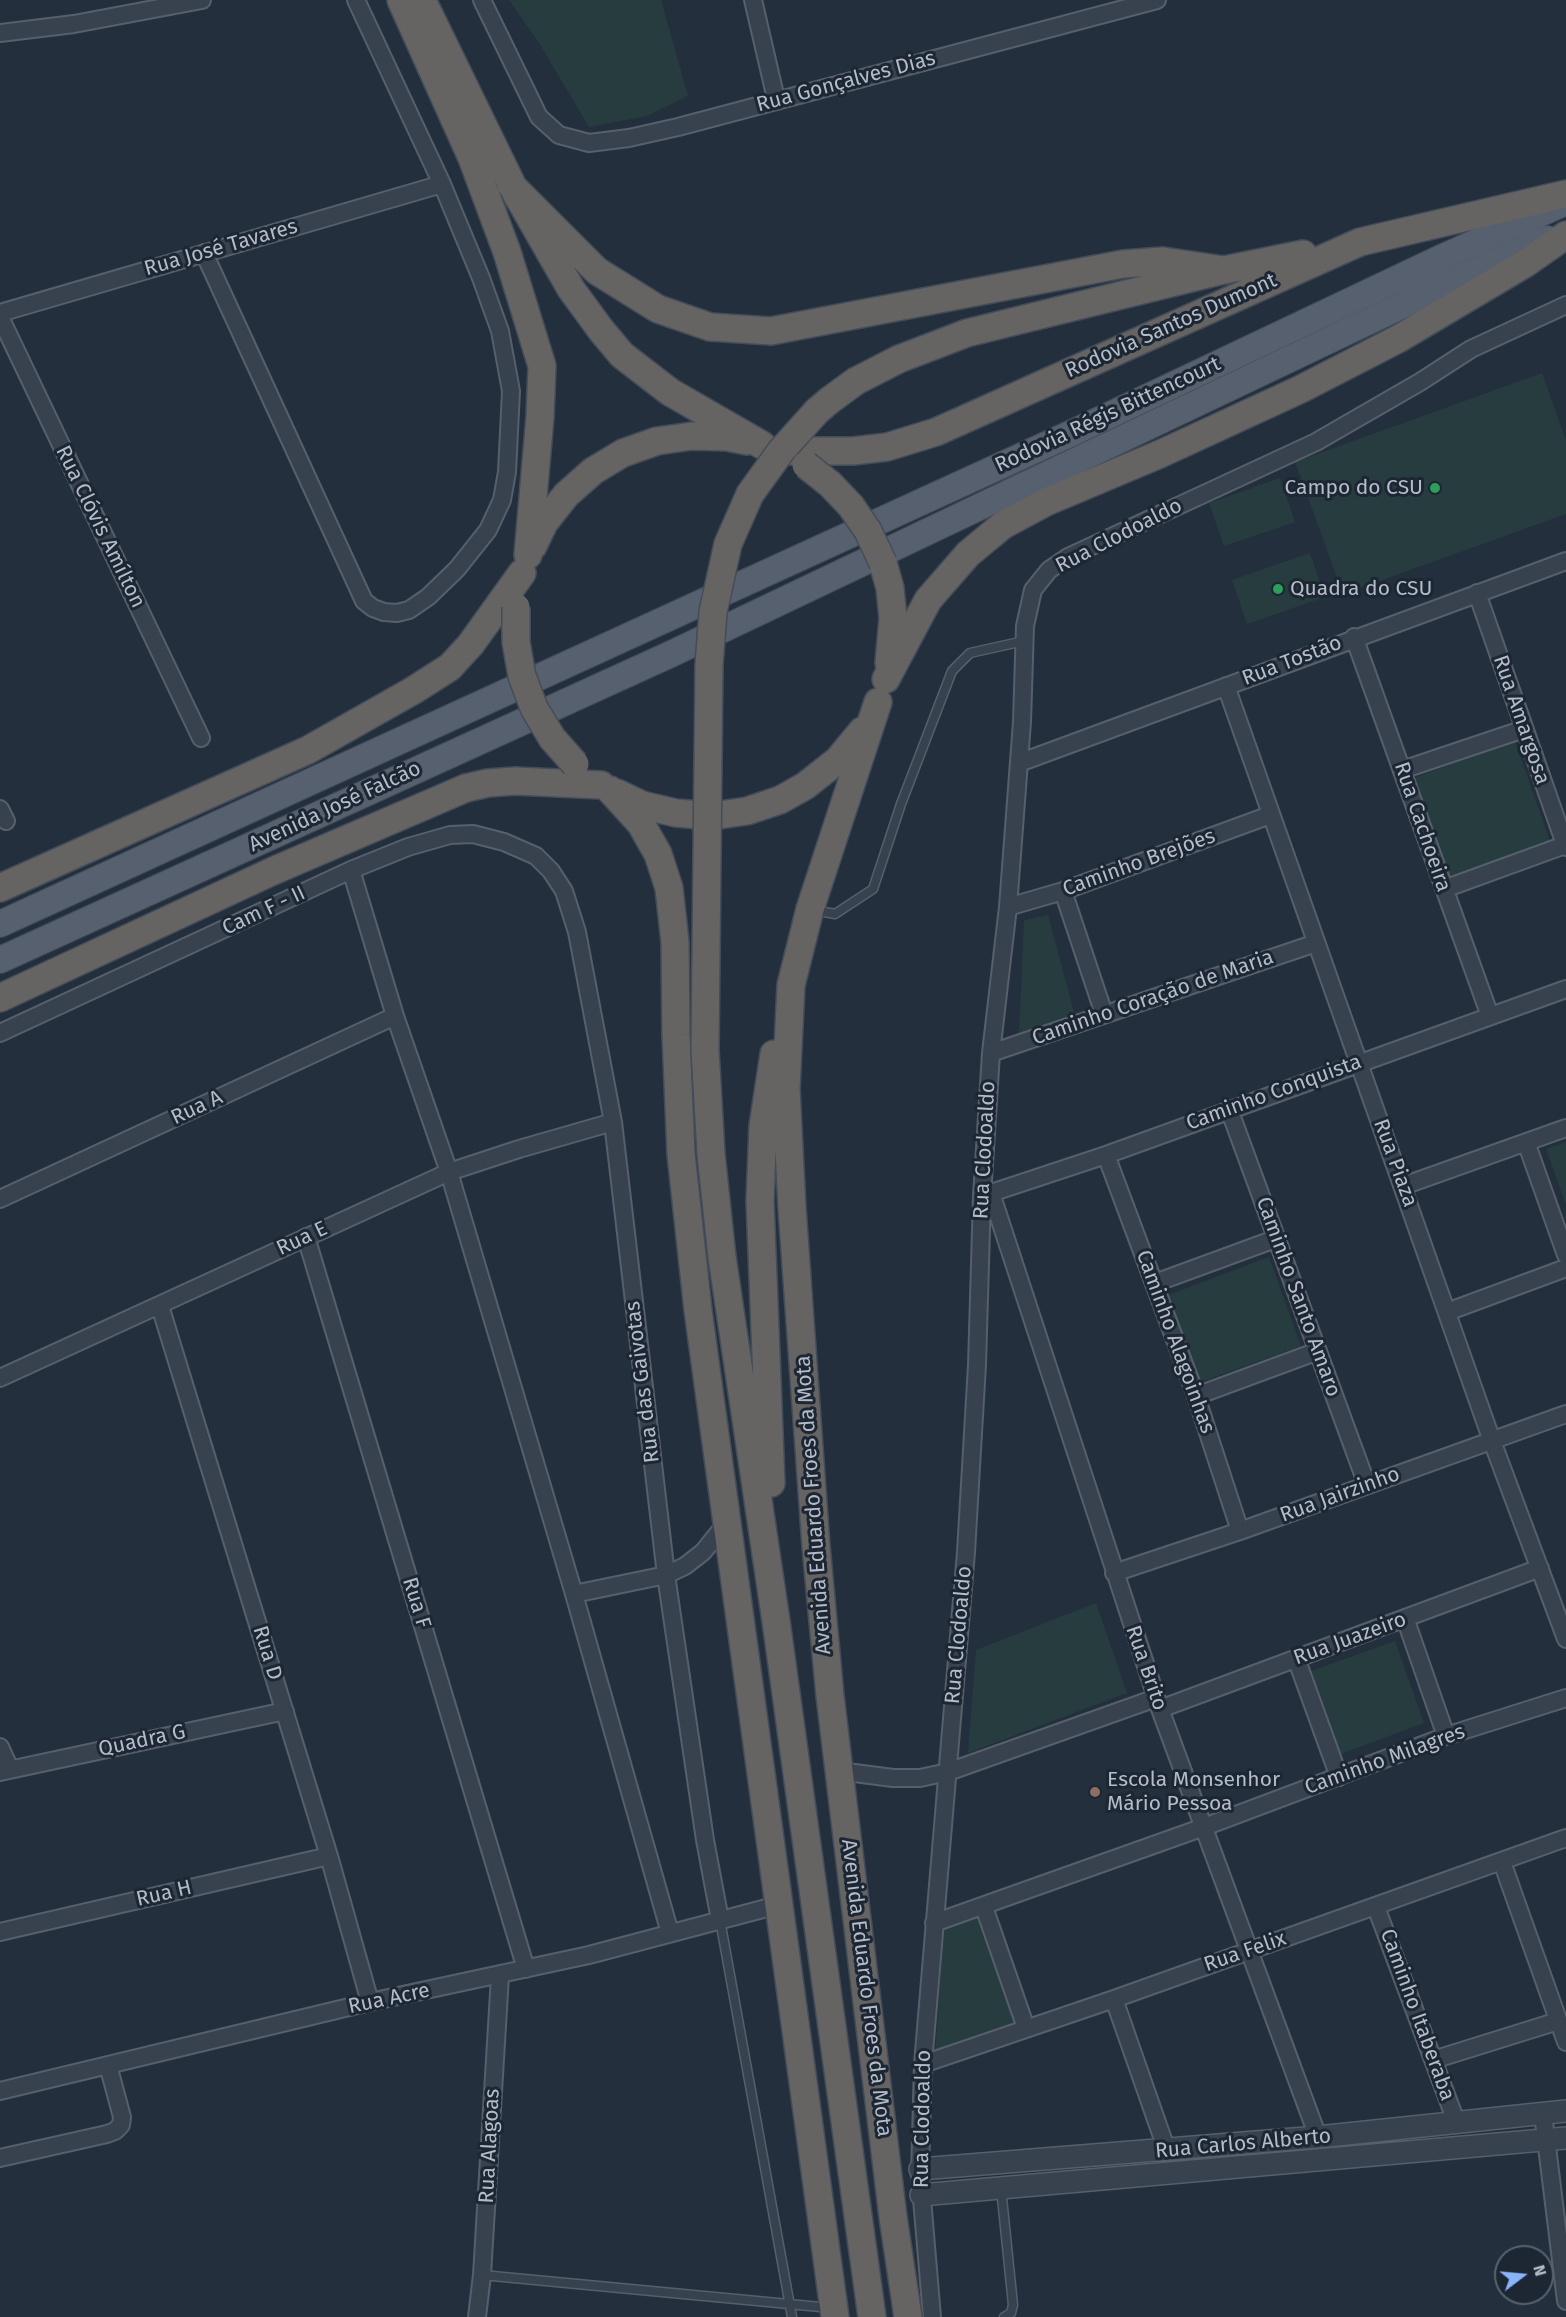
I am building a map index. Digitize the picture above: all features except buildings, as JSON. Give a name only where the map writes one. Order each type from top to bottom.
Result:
[{"type":"highway","name":"Avenida Eduardo Froes da Mota","points":[[401,0],[472,158],[507,252],[542,366],[540,417],[525,564],[516,607],[516,642],[526,686],[534,708],[552,738],[574,764],[606,787],[642,805],[712,816],[747,811],[780,800],[805,786],[838,760],[861,733],[882,691]]},
{"type":"highway","name":"Avenida Eduardo Froes da Mota","points":[[422,0],[511,185],[571,289],[621,355],[670,392],[770,448],[806,465],[830,484],[851,506],[868,531],[883,563],[893,618],[892,649],[882,691],[810,909],[791,985],[786,1089],[792,1208],[816,1546],[830,1696],[892,2207],[908,2317]]},
{"type":"highway","points":[[511,185],[597,271],[657,309],[710,327],[771,331],[1124,264],[1163,261],[1224,270]]},
{"type":"highway","name":"Rodovia Santos Dumont","points":[[770,448],[853,451],[875,449],[936,432],[1360,242],[1566,194]]},
{"type":"highway","points":[[882,691],[928,600],[968,554],[1003,525],[1046,502],[1160,454],[1301,389],[1398,339],[1526,263],[1566,233]]},
{"type":"highway","points":[[777,1628],[722,1257],[711,1154],[705,1050],[709,665],[713,612],[728,544],[750,494],[781,451],[817,411],[856,381],[899,359],[967,333],[1224,270],[1360,242]]},
{"type":"highway","name":"Avenida Eduardo Froes da Mota","points":[[525,564],[544,523],[566,495],[593,471],[623,453],[657,441],[692,436],[728,437],[770,448]]},
{"type":"highway","points":[[0,888],[308,750],[414,690],[450,667],[471,644],[525,564]]},
{"type":"highway","points":[[0,998],[273,871],[466,788],[488,783],[515,781],[606,787]]},
{"type":"highway","name":"Avenida Eduardo Froes da Mota","points":[[606,787],[641,824],[658,854],[669,888],[675,942],[681,1154],[698,1310],[835,2313]]},
{"type":"highway","points":[[777,1628],[760,1202],[762,1126],[770,1068],[791,985]]},
{"type":"highway","name":"Avenida Eduardo Froes da Mota","points":[[777,1628],[872,2317]]},
{"type":"main road","name":"Rodovia Régis Bittencourt","points":[[650,626],[1072,433],[1441,258],[1566,202]]},
{"type":"main road","name":"Rodovia Régis Bittencourt","points":[[671,654],[1440,287],[1566,233]]},
{"type":"main road","name":"Avenida José Falcão","points":[[0,924],[650,626]]},
{"type":"main road","name":"Avenida José Falcão","points":[[0,960],[671,654]]},
{"type":"street","points":[[0,33],[74,24],[202,0]]},
{"type":"street","points":[[204,253],[364,601],[384,612],[397,613],[409,610],[428,597],[458,569],[488,530],[502,500],[507,472],[511,391],[500,331],[442,184],[356,0]]},
{"type":"street","name":"Rua Gonçalves Dias","points":[[482,0],[540,117],[559,135],[589,143],[629,138],[1157,0]]},
{"type":"street","points":[[753,0],[776,99]]},
{"type":"street","name":"Rua José Tavares","points":[[0,315],[442,184]]},
{"type":"street","name":"Rua Clodoaldo","points":[[932,2317],[920,2169],[923,2064],[966,1552],[992,1053],[1008,907],[1019,763],[1025,626],[1033,590],[1049,570],[1068,557],[1316,442],[1420,382],[1471,349],[1566,305]]},
{"type":"street","name":"Rua Clóvis Amílton","points":[[0,315],[201,738]]},
{"type":"street","name":"Rua Tostão","points":[[1019,763],[1354,637],[1566,561]]},
{"type":"street","name":"Rua Amargosa","points":[[1477,593],[1566,846]]},
{"type":"street","name":"Rua Cachoeira","points":[[1354,637],[1490,1016]]},
{"type":"street","name":"Rua Piaza","points":[[1226,687],[1492,1441],[1566,1639]]},
{"type":"street","points":[[1402,770],[1524,729]]},
{"type":"street","name":"Caminho Brejões","points":[[1008,907],[1063,891],[1270,815]]},
{"type":"street","name":"Cam F - II","points":[[0,1033],[351,870],[408,847],[450,835],[473,834],[504,842],[536,856]]},
{"type":"street","points":[[1444,889],[1566,846]]},
{"type":"street","name":"Rua das Gaivotas","points":[[536,856],[551,871],[564,891],[577,932],[613,1122],[666,1575],[705,1840],[720,1920]]},
{"type":"street","points":[[351,870],[395,1016],[448,1172],[574,1594],[670,1933]]},
{"type":"street","points":[[1063,891],[1104,1014]]},
{"type":"street","name":"Caminho Coração de Maria","points":[[992,1053],[1316,943]]},
{"type":"street","name":"Caminho Conquista","points":[[986,1195],[1106,1155],[1566,988]]},
{"type":"street","name":"Rua A","points":[[0,1199],[395,1016]]},
{"type":"street","name":"Caminho Santo Amaro","points":[[1229,1109],[1367,1485]]},
{"type":"street","name":"Rua E","points":[[0,1378],[448,1172],[613,1122]]},
{"type":"street","points":[[1403,1186],[1566,1128]]},
{"type":"street","points":[[1526,1142],[1566,1255]]},
{"type":"street","name":"Caminho Alagoinhas","points":[[1106,1155],[1196,1396],[1240,1531]]},
{"type":"street","name":"Rua Brito","points":[[986,1195],[1158,1703],[1318,2137]]},
{"type":"street","name":"Rua F","points":[[306,1237],[526,1969]]},
{"type":"street","points":[[1155,1282],[1275,1239]]},
{"type":"street","points":[[1447,1312],[1566,1268]]},
{"type":"street","name":"Rua D","points":[[160,1306],[329,1856],[370,2002]]},
{"type":"street","points":[[1196,1396],[1318,1351]]},
{"type":"street","name":"Rua Jairzinho","points":[[1114,1574],[1566,1414]]},
{"type":"street","points":[[574,1594],[666,1575],[694,1560],[728,1521]]},
{"type":"street","name":"Rua Juazeiro","points":[[839,1771],[893,1778],[920,1778],[948,1772],[1296,1658],[1540,1568]]},
{"type":"street","points":[[1405,1618],[1446,1736]]},
{"type":"street","points":[[1296,1658],[1340,1777]]},
{"type":"street","name":"Caminho Milagres","points":[[934,1923],[1204,1827],[1446,1736],[1566,1698]]},
{"type":"street","name":"Quadra G","points":[[5,1770],[285,1711]]},
{"type":"street","points":[[0,1747],[5,1770]]},
{"type":"street","name":"Rua Felix","points":[[923,2064],[1376,1907],[1566,1838]]},
{"type":"street","name":"Rua H","points":[[0,1932],[329,1856]]},
{"type":"street","points":[[1502,1862],[1566,2042]]},
{"type":"street","name":"Rua Acre","points":[[0,2091],[370,2002],[500,1976],[589,1955],[778,1905]]},
{"type":"street","points":[[984,1907],[1026,2028]]},
{"type":"street","name":"Caminho Itaberaba","points":[[1376,1907],[1457,2124]]},
{"type":"street","name":"Rua Alagoas","points":[[477,2317],[482,2275],[500,1976]]},
{"type":"street","points":[[1114,1999],[1167,2151]]},
{"type":"street","points":[[1433,2060],[1558,2020]]},
{"type":"street","points":[[0,2158],[115,2131],[121,2125],[122,2117],[108,2065]]},
{"type":"street","name":"Rua Carlos Alberto","points":[[920,2169],[1167,2151],[1457,2124],[1566,2111]]},
{"type":"street","points":[[1543,2114],[1556,2139],[1566,2301]]},
{"type":"street","name":"Rua Carlos Alberto","points":[[921,2195],[1556,2139]]},
{"type":"lane","points":[[810,909],[835,914],[873,890],[901,804],[952,671],[970,653],[1024,642]]},
{"type":"lane","points":[[720,1920],[792,2317]]},
{"type":"lane","points":[[1001,2188],[1013,2305],[1011,2313],[1004,2317]]},
{"type":"lane","points":[[482,2275],[791,2302],[835,2313]]},
{"type":"green space","points":[[509,0],[661,0],[688,96],[647,116],[589,127],[539,43]]},
{"type":"green space","name":"Campo do CSU","points":[[1542,373],[1566,440],[1566,514],[1343,594],[1295,462]]},
{"type":"green space","name":"Quadra do CSU","points":[[1280,478],[1295,522],[1224,546],[1209,503]]},
{"type":"green space","name":"Quadra do CSU","points":[[1310,553],[1325,597],[1247,624],[1232,580]]},
{"type":"green space","points":[[1515,741],[1550,841],[1446,878],[1411,779]]},
{"type":"green space","points":[[1048,915],[1075,1016],[1019,1037],[1024,920]]},
{"type":"green space","points":[[1566,1142],[1566,1205],[1546,1149]]},
{"type":"green space","points":[[1269,1257],[1301,1346],[1195,1384],[1163,1297]]},
{"type":"green space","points":[[1096,1603],[1127,1693],[968,1753],[976,1650]]},
{"type":"green space","points":[[1395,1641],[1424,1723],[1341,1754],[1311,1671]]},
{"type":"green space","points":[[981,1916],[1015,2023],[935,2055],[944,1928]]},
{"type":"place","name":"Campo do CSU","points":[[1435,488]]},
{"type":"place","name":"Quadra do CSU","points":[[1278,589]]},
{"type":"place","name":"Escola Monsenhor Mário Pessoa","points":[[1095,1792]]}]
